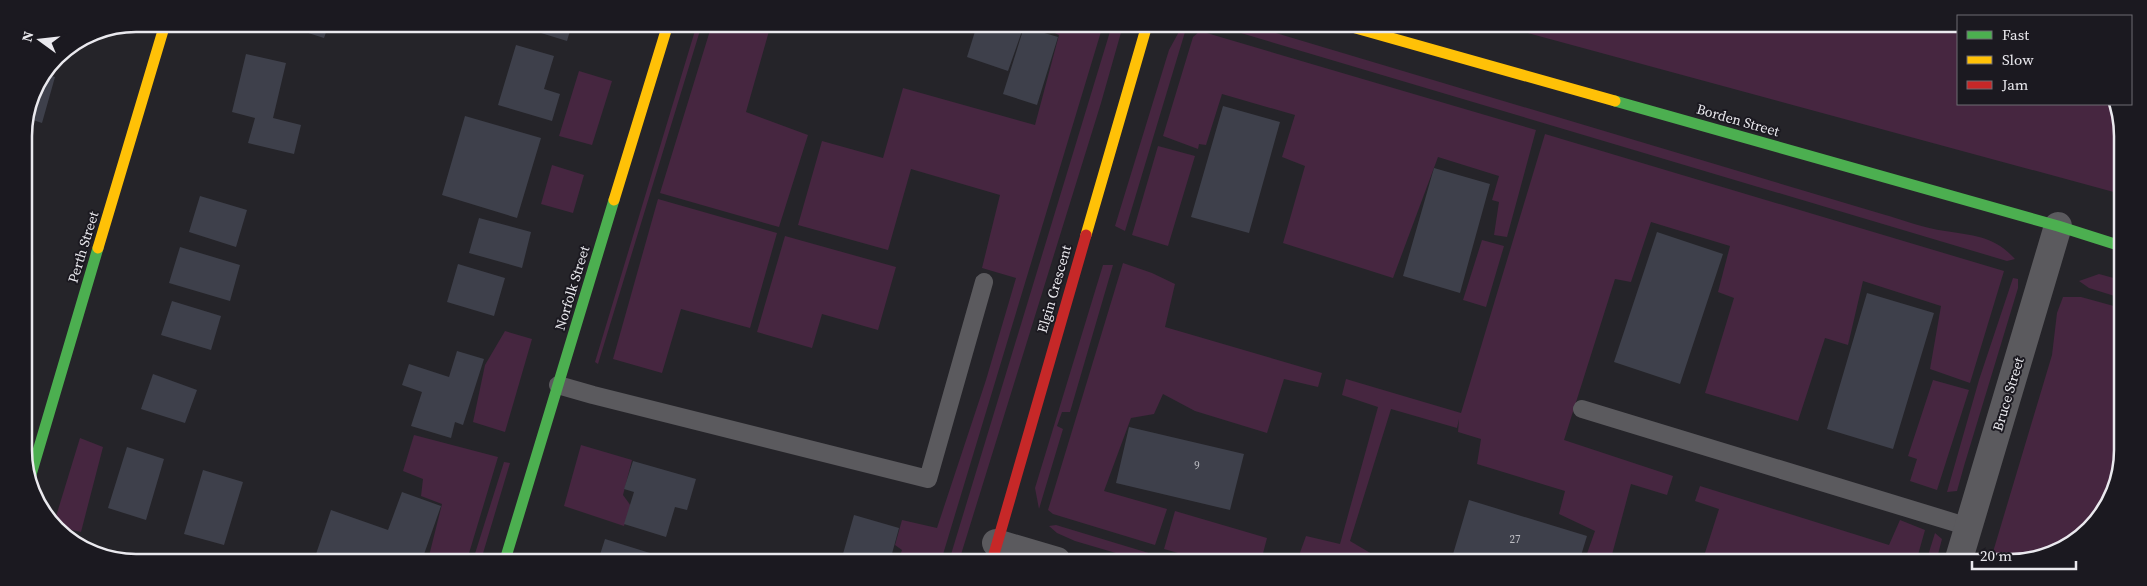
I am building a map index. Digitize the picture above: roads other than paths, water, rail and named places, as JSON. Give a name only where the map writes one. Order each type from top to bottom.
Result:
[{"type":"street","name":"Perth Street","points":[[34,466],[163,32]]},
{"type":"street","name":"Norfolk Street","points":[[507,554],[666,32]]},
{"type":"street","name":"Elgin Crescent","points":[[994,552],[1145,32]]},
{"type":"street","name":"Borden Street","points":[[1370,32],[2058,226],[2114,244]]},
{"type":"street","name":"Bruce Street","points":[[1961,553],[2058,226]]},
{"type":"lane","points":[[558,385],[593,396],[928,479],[984,282]]},
{"type":"lane","points":[[1582,408],[1969,527]]}]
